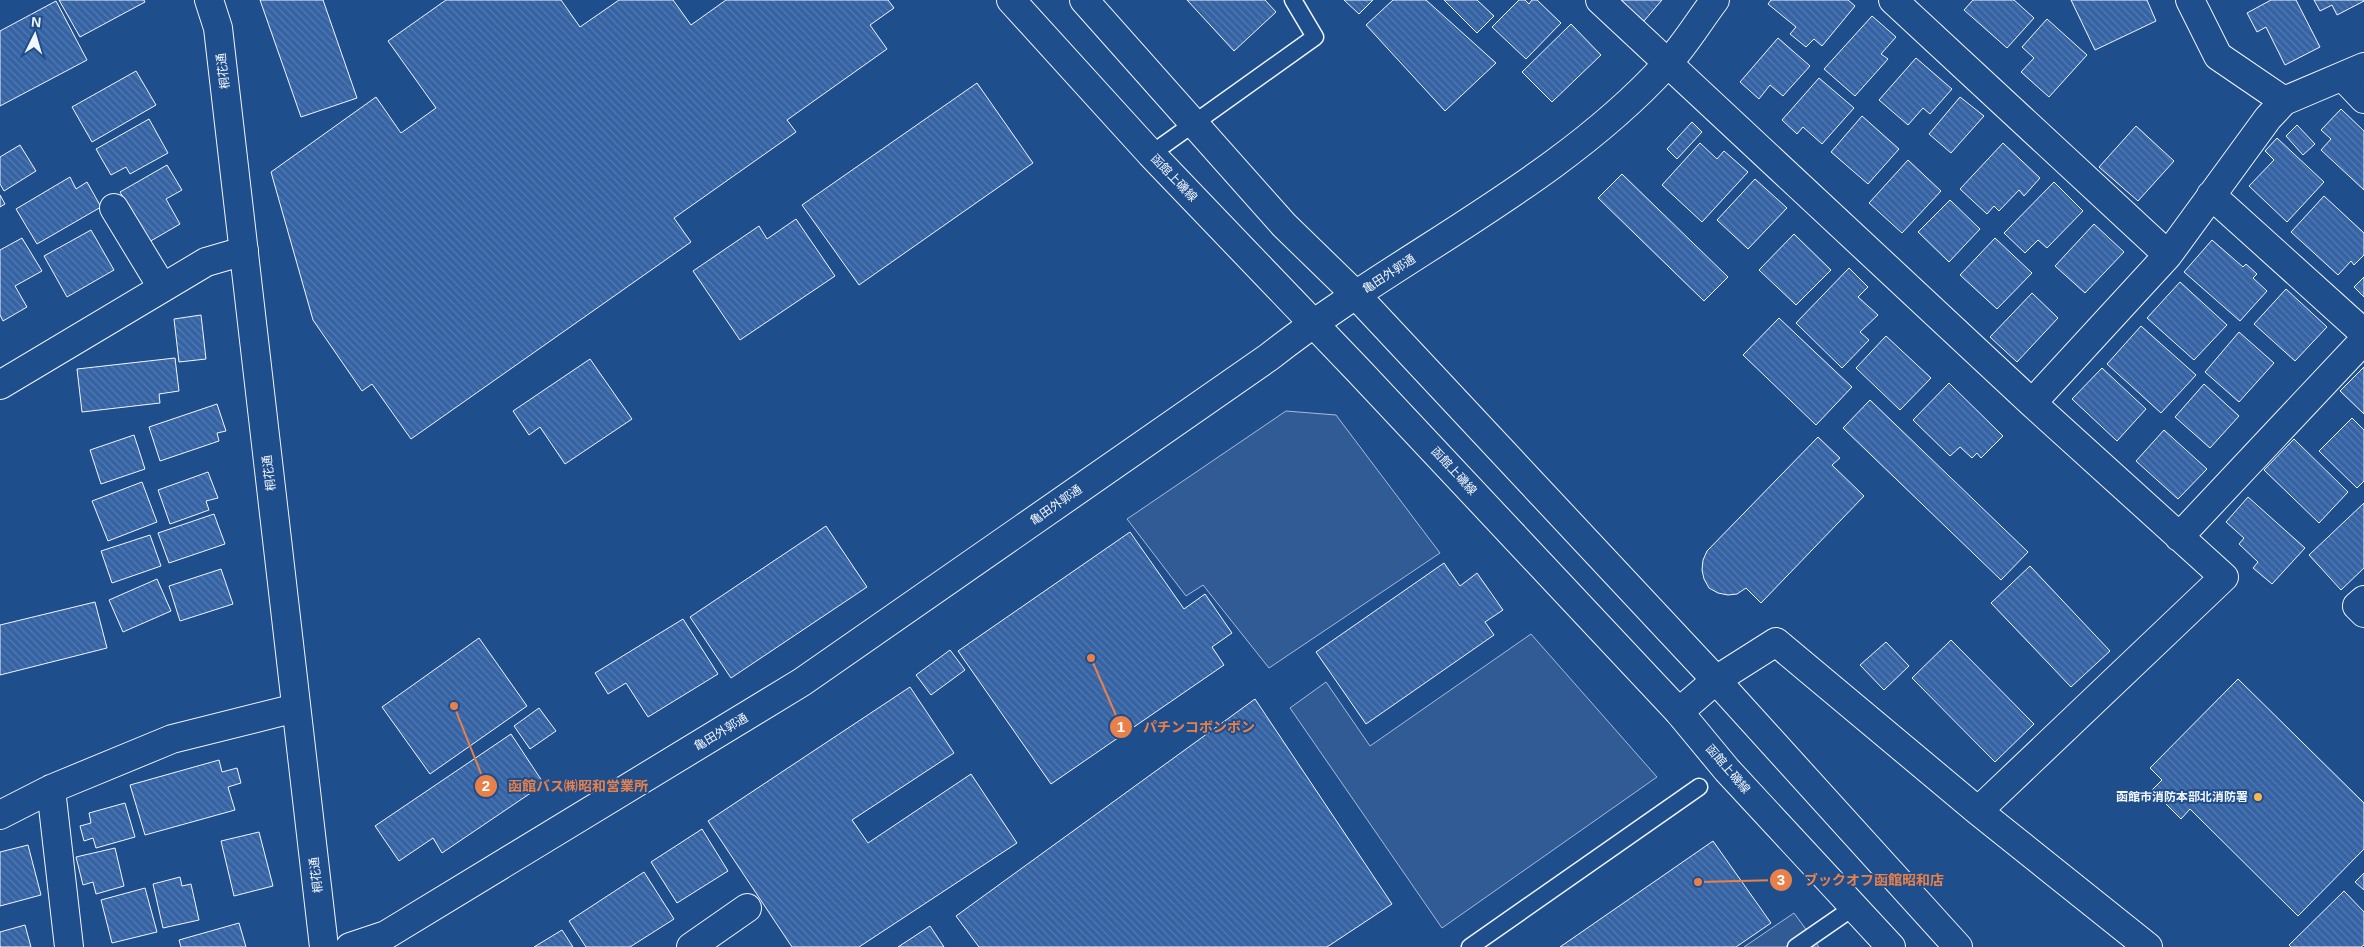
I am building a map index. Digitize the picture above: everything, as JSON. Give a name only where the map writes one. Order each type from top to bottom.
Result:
[{"type":"street","name":"桐花通","points":[[209,0],[218,28],[324,947]]},
{"type":"street","name":"函館上磯線","points":[[1011,0],[1151,154],[1358,370],[1679,712],[1728,770],[1891,947]]},
{"type":"street","points":[[1084,0],[1284,225],[1356,295],[1716,680],[1958,947]]},
{"type":"street","points":[[1600,0],[2032,403],[2224,577],[1978,810]]},
{"type":"street","name":"亀田外郭通","points":[[350,947],[386,935],[802,682],[1261,363],[1312,323],[1405,265],[1580,144],[1668,63],[1715,0]]},
{"type":"street","points":[[1894,0],[2168,255]]},
{"type":"street","points":[[2190,0],[2218,56],[2284,101]]},
{"type":"street","points":[[2032,403],[2168,255],[2268,118],[2284,101],[2353,72],[2364,99]]},
{"type":"street","points":[[2211,195],[2364,333]]},
{"type":"street","points":[[114,208],[162,287]]},
{"type":"street","points":[[0,385],[206,262],[244,251]]},
{"type":"street","points":[[2179,537],[2364,340]]},
{"type":"street","points":[[2364,600],[2357,606],[2364,613]]},
{"type":"street","points":[[1679,712],[1716,680],[1776,642],[1978,810],[2148,947]]},
{"type":"street","points":[[0,815],[50,789],[172,739],[296,708]]},
{"type":"street","points":[[50,789],[69,947]]},
{"type":"street","points":[[692,947],[747,908]]},
{"type":"lane","points":[[1151,154],[1315,37],[1292,0]]},
{"type":"lane","points":[[1470,947],[1699,787]]},
{"type":"lane","points":[[1796,947],[1854,907]]},
{"type":"shaded area","points":[[1286,411],[1336,415],[1440,553],[1269,668],[1203,585],[1186,596],[1127,519]]},
{"type":"shaded area","points":[[1531,634],[1657,777],[1442,928],[1290,708],[1326,682],[1370,746]]},
{"type":"shaded area","points":[[1794,913],[1819,947],[1744,947]]},
{"type":"building","points":[[59,0],[144,0],[145,2],[80,37]]},
{"type":"building","points":[[260,0],[323,0],[357,98],[301,117]]},
{"type":"building","points":[[446,0],[561,0],[580,27],[619,0],[673,0],[691,25],[726,0],[888,0],[894,8],[870,25],[887,49],[787,120],[796,132],[674,218],[691,242],[411,439],[372,384],[362,391],[313,320],[271,172],[376,97],[401,133],[436,108],[388,41]]},
{"type":"building","points":[[1187,0],[1265,0],[1276,12],[1234,51]]},
{"type":"building","points":[[1344,0],[1373,0],[1359,14]]},
{"type":"building","points":[[1393,0],[1426,0],[1496,63],[1445,111],[1366,25]]},
{"type":"building","points":[[1444,0],[1477,0],[1494,16],[1477,33]]},
{"type":"building","points":[[1519,0],[1525,0],[1529,4],[1532,0],[1537,0],[1561,23],[1526,59],[1492,27]]},
{"type":"building","points":[[1619,0],[1662,0],[1644,21]]},
{"type":"building","points":[[1771,0],[1848,0],[1855,6],[1822,46],[1814,39],[1806,47],[1790,34],[1796,27],[1768,4]]},
{"type":"building","points":[[1973,0],[2014,0],[2034,18],[2007,48],[1964,10]]},
{"type":"building","points":[[2071,0],[2147,0],[2156,21],[2095,50]]},
{"type":"building","points":[[2271,0],[2296,0],[2320,47],[2285,65],[2266,27],[2257,32],[2247,13]]},
{"type":"building","points":[[2314,0],[2364,1],[2337,15],[2332,5],[2320,11]]},
{"type":"building","points":[[56,1],[87,60],[0,106],[0,31]]},
{"type":"building","points":[[1872,16],[1896,37],[1881,54],[1888,59],[1855,96],[1824,69]]},
{"type":"building","points":[[2047,19],[2087,55],[2049,97],[2021,72],[2034,58],[2022,47]]},
{"type":"building","points":[[1571,24],[1601,55],[1552,102],[1522,72]]},
{"type":"building","points":[[1778,38],[1810,66],[1783,96],[1770,85],[1759,99],[1740,82]]},
{"type":"building","points":[[1916,58],[1952,89],[1930,114],[1923,108],[1908,125],[1879,100]]},
{"type":"building","points":[[136,71],[156,105],[92,142],[72,107]]},
{"type":"building","points":[[1819,78],[1854,108],[1822,144],[1803,127],[1797,134],[1782,120]]},
{"type":"building","points":[[977,83],[1033,163],[859,285],[802,205]]},
{"type":"building","points":[[1960,97],[1984,116],[1951,153],[1929,134]]},
{"type":"building","points":[[2341,109],[2364,131],[2364,190],[2321,150],[2331,139],[2321,130]]},
{"type":"building","points":[[1862,116],[1899,149],[1868,184],[1831,152]]},
{"type":"building","points":[[149,119],[168,153],[130,174],[126,167],[111,175],[96,149]]},
{"type":"building","points":[[1692,122],[1702,132],[1677,159],[1667,149]]},
{"type":"building","points":[[2297,125],[2315,144],[2303,155],[2286,136]]},
{"type":"building","points":[[2136,126],[2174,161],[2138,201],[2099,167]]},
{"type":"building","points":[[2277,138],[2324,182],[2287,222],[2249,186],[2274,160],[2265,151]]},
{"type":"building","points":[[1700,143],[1717,159],[1724,151],[1748,172],[1702,222],[1662,185]]},
{"type":"building","points":[[2003,143],[2040,178],[2024,196],[2019,190],[1999,211],[1994,206],[1987,214],[1960,189]]},
{"type":"building","points":[[20,145],[36,171],[4,191],[0,184],[0,157]]},
{"type":"building","points":[[1908,160],[1941,191],[1902,233],[1869,203]]},
{"type":"building","points":[[167,165],[182,190],[166,199],[180,224],[149,242],[120,192]]},
{"type":"building","points":[[1622,174],[1728,277],[1704,301],[1598,198]]},
{"type":"building","points":[[70,177],[76,189],[87,182],[101,207],[37,244],[16,209]]},
{"type":"building","points":[[1755,179],[1787,208],[1748,249],[1717,220]]},
{"type":"building","points":[[2054,182],[2083,211],[2047,248],[2038,240],[2025,253],[2004,233]]},
{"type":"building","points":[[0,195],[5,204],[0,207]]},
{"type":"building","points":[[2324,196],[2364,233],[2364,255],[2354,265],[2351,261],[2338,275],[2291,232]]},
{"type":"building","points":[[1950,200],[1980,229],[1949,262],[1918,232]]},
{"type":"building","points":[[796,219],[835,276],[740,340],[693,271],[759,226],[767,239]]},
{"type":"building","points":[[2094,224],[2124,252],[2085,293],[2055,266]]},
{"type":"building","points":[[91,230],[114,270],[67,297],[44,256]]},
{"type":"building","points":[[1794,234],[1831,270],[1796,305],[1759,270]]},
{"type":"building","points":[[22,238],[42,271],[15,286],[27,307],[3,321],[0,315],[0,250]]},
{"type":"building","points":[[1995,238],[2032,273],[1997,309],[1960,275]]},
{"type":"building","points":[[2212,240],[2243,267],[2246,264],[2257,274],[2253,278],[2267,291],[2240,321],[2184,272]]},
{"type":"building","points":[[1849,268],[1868,287],[1858,297],[1878,315],[1860,332],[1869,340],[1842,368],[1796,323]]},
{"type":"building","points":[[2364,277],[2364,297],[2354,287]]},
{"type":"building","points":[[2180,282],[2227,325],[2194,360],[2147,318]]},
{"type":"building","points":[[2286,289],[2327,327],[2295,361],[2254,324]]},
{"type":"building","points":[[2032,293],[2058,318],[2017,362],[1990,337]]},
{"type":"building","points":[[201,315],[206,359],[179,362],[174,319]]},
{"type":"building","points":[[1779,318],[1852,387],[1816,425],[1743,355]]},
{"type":"building","points":[[2141,326],[2196,375],[2161,413],[2107,364]]},
{"type":"building","points":[[2239,332],[2274,363],[2239,402],[2205,372]]},
{"type":"building","points":[[1886,336],[1931,378],[1900,410],[1856,368]]},
{"type":"building","points":[[175,358],[179,391],[159,394],[160,403],[82,412],[77,369]]},
{"type":"building","points":[[590,359],[632,419],[565,464],[540,427],[529,435],[513,411]]},
{"type":"building","points":[[2364,367],[2364,414],[2340,391]]},
{"type":"building","points":[[2102,368],[2146,409],[2117,441],[2072,399]]},
{"type":"building","points":[[1949,383],[2003,436],[1981,458],[1977,453],[1972,458],[1960,447],[1950,456],[1913,420]]},
{"type":"building","points":[[2204,384],[2239,416],[2210,448],[2175,417]]},
{"type":"building","points":[[1870,400],[2028,552],[2001,580],[1843,428]]},
{"type":"building","points":[[217,404],[226,431],[217,433],[219,441],[160,461],[149,427]]},
{"type":"building","points":[[2352,418],[2364,430],[2364,481],[2357,488],[2319,451]]},
{"type":"building","points":[[2164,430],[2207,469],[2178,499],[2136,461]]},
{"type":"building","points":[[134,435],[145,469],[101,484],[90,450]]},
{"type":"building","points":[[1818,437],[1840,458],[1832,465],[1864,496],[1761,603],[1746,588],[1737,594],[1728,595],[1718,593],[1709,588],[1702,570],[1703,560],[1707,551]]},
{"type":"building","points":[[2294,439],[2348,492],[2319,523],[2264,470]]},
{"type":"building","points":[[208,472],[218,498],[206,501],[209,510],[170,524],[158,490]]},
{"type":"building","points":[[142,482],[157,522],[108,541],[92,501]]},
{"type":"building","points":[[2248,497],[2305,548],[2272,584],[2253,568],[2258,562],[2239,544],[2244,538],[2226,522]]},
{"type":"building","points":[[2364,503],[2364,568],[2341,590],[2309,555]]},
{"type":"building","points":[[214,514],[225,544],[169,563],[158,533]]},
{"type":"building","points":[[826,526],[867,587],[731,678],[690,617]]},
{"type":"building","points":[[1130,532],[1184,609],[1205,594],[1232,633],[1212,647],[1224,665],[1051,784],[958,651]]},
{"type":"building","points":[[150,535],[161,566],[112,583],[101,551]]},
{"type":"building","points":[[1444,563],[1460,586],[1477,573],[1503,610],[1485,622],[1494,635],[1366,724],[1316,652]]},
{"type":"building","points":[[2030,566],[2110,651],[2071,687],[1991,603]]},
{"type":"building","points":[[221,569],[233,604],[180,621],[169,586]]},
{"type":"building","points":[[157,579],[171,611],[123,632],[109,600]]},
{"type":"building","points":[[95,602],[107,648],[0,675],[0,625]]},
{"type":"building","points":[[683,619],[718,674],[648,717],[626,683],[608,694],[595,673]]},
{"type":"building","points":[[479,638],[527,706],[430,774],[382,707]]},
{"type":"building","points":[[1951,640],[2034,724],[1995,762],[1912,678]]},
{"type":"building","points":[[1886,642],[1909,666],[1884,690],[1860,665]]},
{"type":"building","points":[[950,650],[965,670],[931,695],[916,675]]},
{"type":"building","name":"函館市消防本部北消防署","points":[[2238,679],[2364,803],[2364,849],[2298,916],[2190,809],[2181,819],[2152,790],[2162,780],[2150,768]]},
{"type":"building","points":[[910,687],[954,753],[852,820],[868,843],[971,774],[1017,843],[859,947],[792,947],[708,821]]},
{"type":"building","points":[[1255,699],[1392,904],[1327,947],[979,947],[956,916]]},
{"type":"building","points":[[539,708],[556,731],[530,749],[514,726]]},
{"type":"building","points":[[511,734],[544,784],[442,853],[433,838],[399,861],[375,826]]},
{"type":"building","points":[[219,760],[222,772],[237,768],[241,783],[228,787],[235,810],[145,835],[130,785]]},
{"type":"building","points":[[125,803],[135,837],[96,848],[93,838],[84,841],[80,826],[91,823],[89,813]]},
{"type":"building","points":[[702,829],[728,871],[677,903],[651,862]]},
{"type":"building","points":[[259,832],[273,886],[234,896],[221,841]]},
{"type":"building","points":[[1713,841],[1771,923],[1736,947],[1560,947]]},
{"type":"building","points":[[28,845],[41,895],[0,906],[0,852]]},
{"type":"building","points":[[115,848],[124,886],[96,894],[93,882],[83,885],[76,857]]},
{"type":"building","points":[[644,872],[674,919],[630,947],[586,947],[569,921]]},
{"type":"building","points":[[2364,873],[2364,890],[2355,882]]},
{"type":"building","points":[[180,877],[182,886],[191,884],[199,920],[163,928],[153,884]]},
{"type":"building","points":[[145,888],[157,932],[112,943],[101,900]]},
{"type":"building","points":[[2344,891],[2364,912],[2364,945],[2361,947],[2291,947],[2289,945]]},
{"type":"building","points":[[239,923],[246,947],[181,947],[179,940]]},
{"type":"building","points":[[25,925],[31,947],[0,947],[0,932]]},
{"type":"building","points":[[930,926],[944,947],[898,947]]},
{"type":"building","points":[[562,930],[573,947],[534,947]]},
{"type":"place","name":"パチンコボンボン","points":[[1091,658]]},
{"type":"place","name":"函館バス㈱昭和営業所","points":[[454,706]]},
{"type":"place","name":"函館市消防本部北消防署","points":[[2258,797]]},
{"type":"place","name":"ブックオフ函館昭和店","points":[[1698,882]]}]
